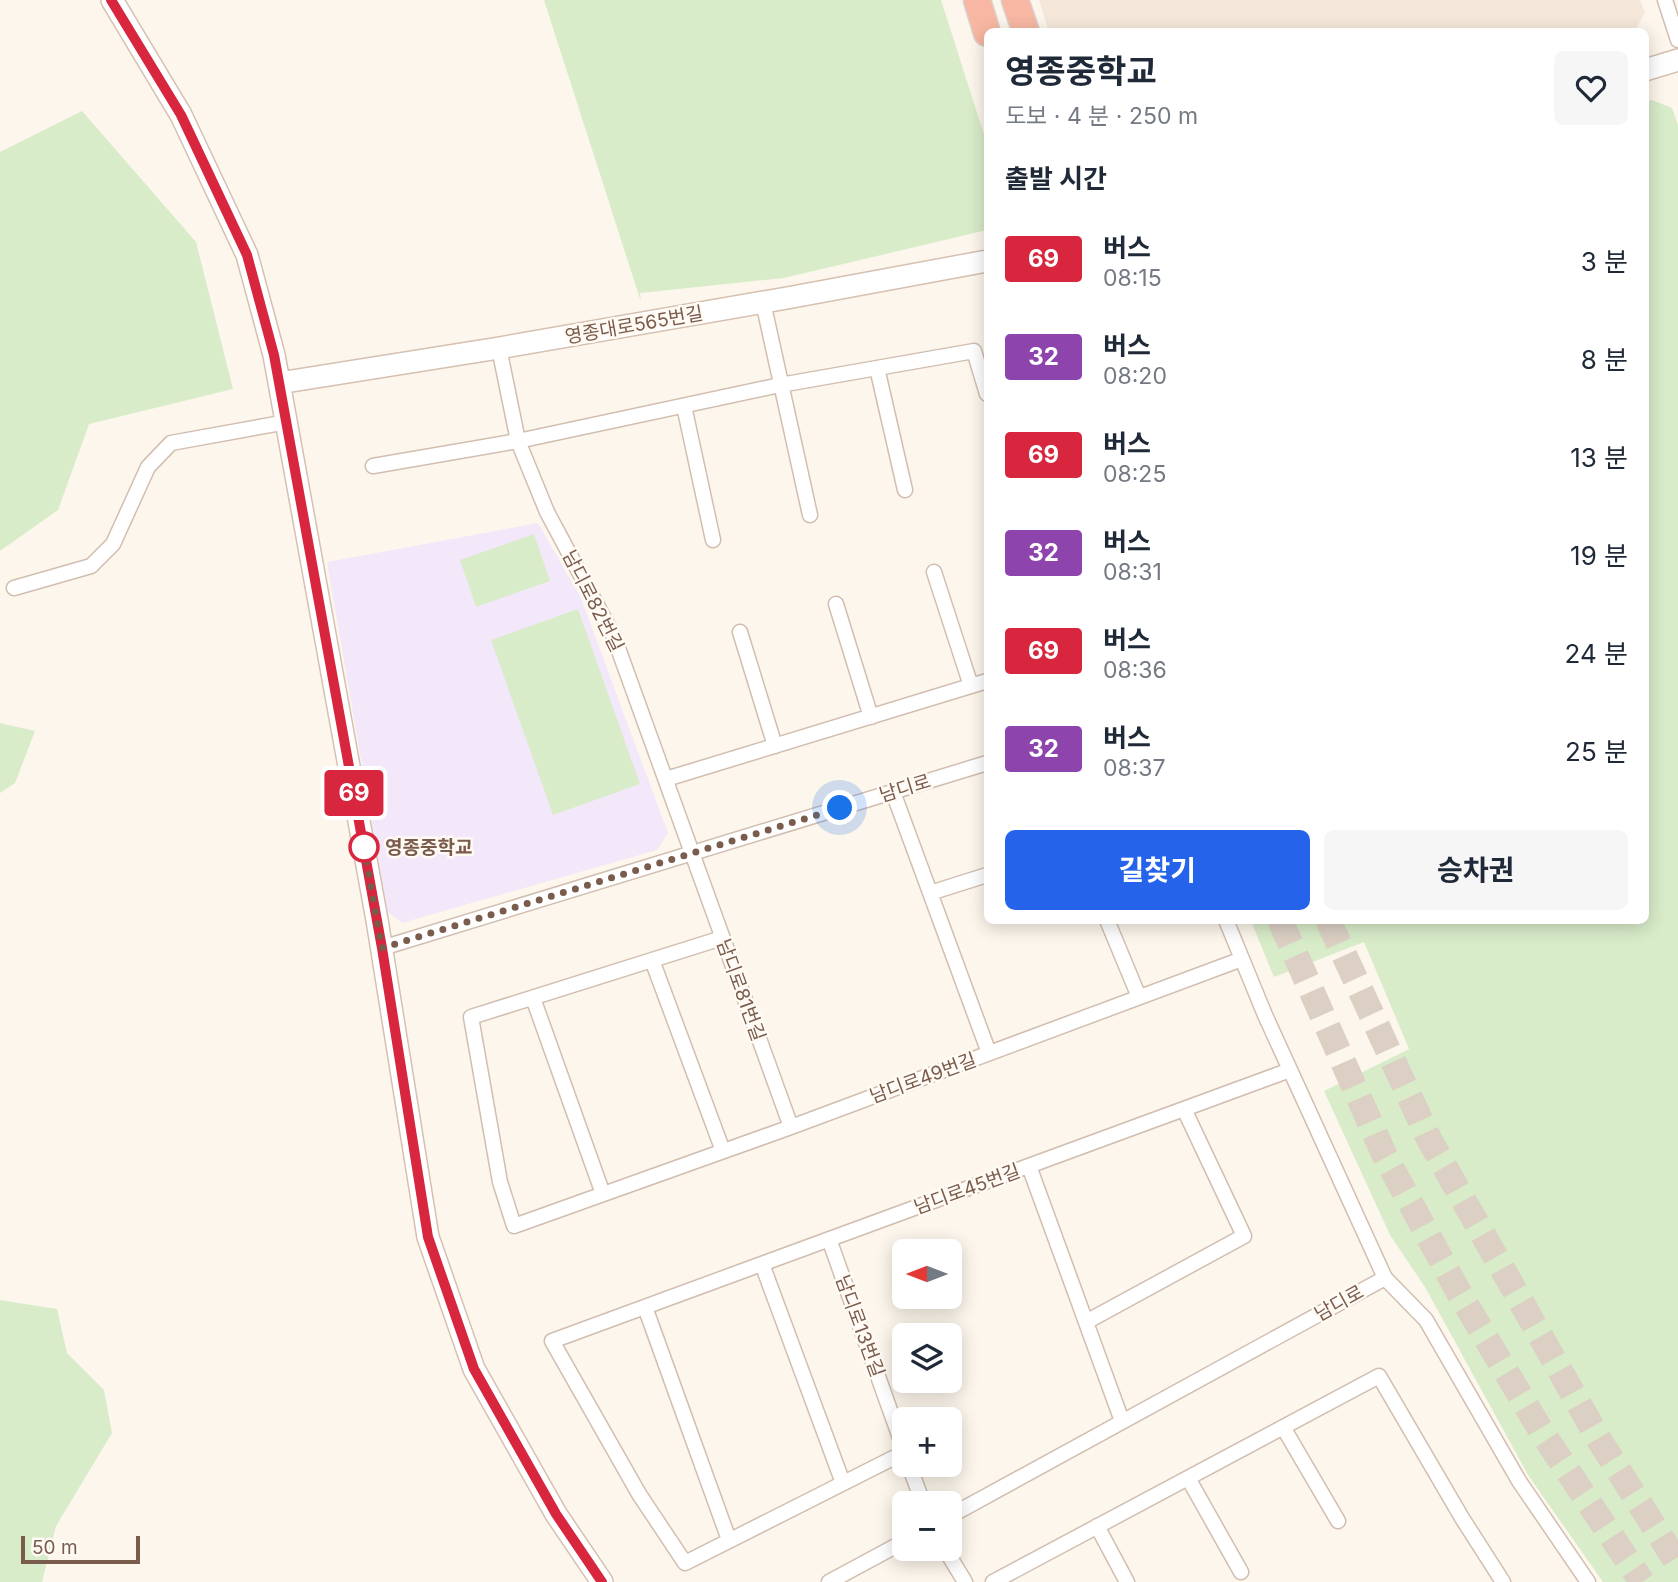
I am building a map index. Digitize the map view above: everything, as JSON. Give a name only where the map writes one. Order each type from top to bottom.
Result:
[{"type":"highway","points":[[977,0],[985,28]]},
{"type":"highway","points":[[1015,0],[1025,28]]},
{"type":"street","points":[[111,0],[181,115],[247,255],[287,422],[382,948],[428,1237],[474,1369],[556,1514],[602,1582]]},
{"type":"street","points":[[1665,0],[1678,40]]},
{"type":"street","points":[[1649,69],[1678,60]]},
{"type":"street","name":"영종대로565번길","points":[[279,383],[499,348],[984,262]]},
{"type":"street","points":[[764,302],[810,515]]},
{"type":"street","name":"남디로82번길","points":[[499,348],[518,441],[547,512],[614,637],[691,854]]},
{"type":"street","points":[[373,466],[518,441],[780,386],[974,351],[984,384]]},
{"type":"street","points":[[877,368],[905,490]]},
{"type":"street","points":[[684,406],[713,540]]},
{"type":"street","points":[[14,588],[91,566],[113,544],[148,467],[171,443],[287,422]]},
{"type":"street","points":[[934,572],[971,686]]},
{"type":"street","points":[[836,604],[871,717]]},
{"type":"street","points":[[740,632],[775,746]]},
{"type":"street","points":[[666,779],[984,682]]},
{"type":"street","name":"남디로","points":[[382,948],[984,764]]},
{"type":"street","points":[[893,792],[989,1053]]},
{"type":"street","name":"남디로81번길","points":[[691,854],[791,1127]]},
{"type":"street","points":[[930,893],[984,876]]},
{"type":"street","points":[[1109,924],[1139,997]]},
{"type":"street","name":"남디로","points":[[962,1509],[1385,1278],[1290,1070],[1228,924]]},
{"type":"street","points":[[603,1194],[533,998],[722,938]]},
{"type":"street","name":"남디로49번길","points":[[533,998],[471,1017],[500,1182],[514,1226],[791,1127],[1242,959]]},
{"type":"street","points":[[652,960],[723,1151]]},
{"type":"street","name":"남디로45번길","points":[[892,1458],[685,1563],[639,1494],[552,1341],[1290,1070]]},
{"type":"street","points":[[1086,1322],[1244,1236],[1184,1109]]},
{"type":"street","points":[[1029,1166],[1122,1421]]},
{"type":"street","name":"남디로13번길","points":[[829,1239],[892,1416]]},
{"type":"street","points":[[762,1264],[843,1483]]},
{"type":"street","points":[[1385,1278],[1426,1320],[1519,1481],[1587,1582]]},
{"type":"street","points":[[645,1307],[729,1540]]},
{"type":"street","points":[[993,1582],[1379,1376],[1462,1518],[1503,1582]]},
{"type":"street","points":[[1283,1427],[1338,1521]]},
{"type":"street","points":[[1188,1478],[1241,1573]]},
{"type":"street","points":[[1097,1526],[1127,1582]]},
{"type":"street","points":[[829,1582],[892,1548]]},
{"type":"street","points":[[952,1561],[965,1582]]},
{"type":"shaded area","points":[[1039,0],[1640,0],[1645,13],[1636,28],[1048,28]]},
{"type":"shaded area","name":"영종중학교","points":[[538,523],[581,598],[668,833],[657,850],[402,923],[387,911],[327,562]]},
{"type":"green space","points":[[544,0],[941,0],[984,135],[984,231],[784,278],[640,293],[641,302]]},
{"type":"green space","points":[[1649,101],[1672,108],[1678,125],[1678,1582],[1603,1582],[1528,1475],[1425,1287],[1390,1235],[1324,1091],[1409,1049],[1364,942],[1274,977],[1252,924],[1649,924]]},
{"type":"green space","points":[[82,111],[196,242],[233,389],[89,424],[58,510],[0,551],[0,152]]},
{"type":"green space","points":[[534,534],[550,581],[476,607],[460,560]]},
{"type":"green space","points":[[578,609],[640,784],[553,815],[491,640]]},
{"type":"green space","points":[[0,723],[35,731],[15,783],[0,793]]},
{"type":"green space","points":[[0,1300],[57,1309],[67,1353],[104,1390],[112,1433],[56,1526],[42,1582],[0,1582]]},
{"type":"tunnel","points":[[1282,924],[1384,1154],[1458,1291],[1543,1434],[1642,1582]]},
{"type":"tunnel","points":[[1330,924],[1430,1141],[1601,1443],[1678,1564]]},
{"type":"bus line","name":"69","points":[[111,0],[181,115],[247,255],[274,355],[382,948],[428,1237],[474,1369],[556,1514],[602,1582]]},
{"type":"place","name":"영종중학교","points":[[364,847]]},
{"type":"route","points":[[364,847],[363,842],[382,948],[840,808]]}]
